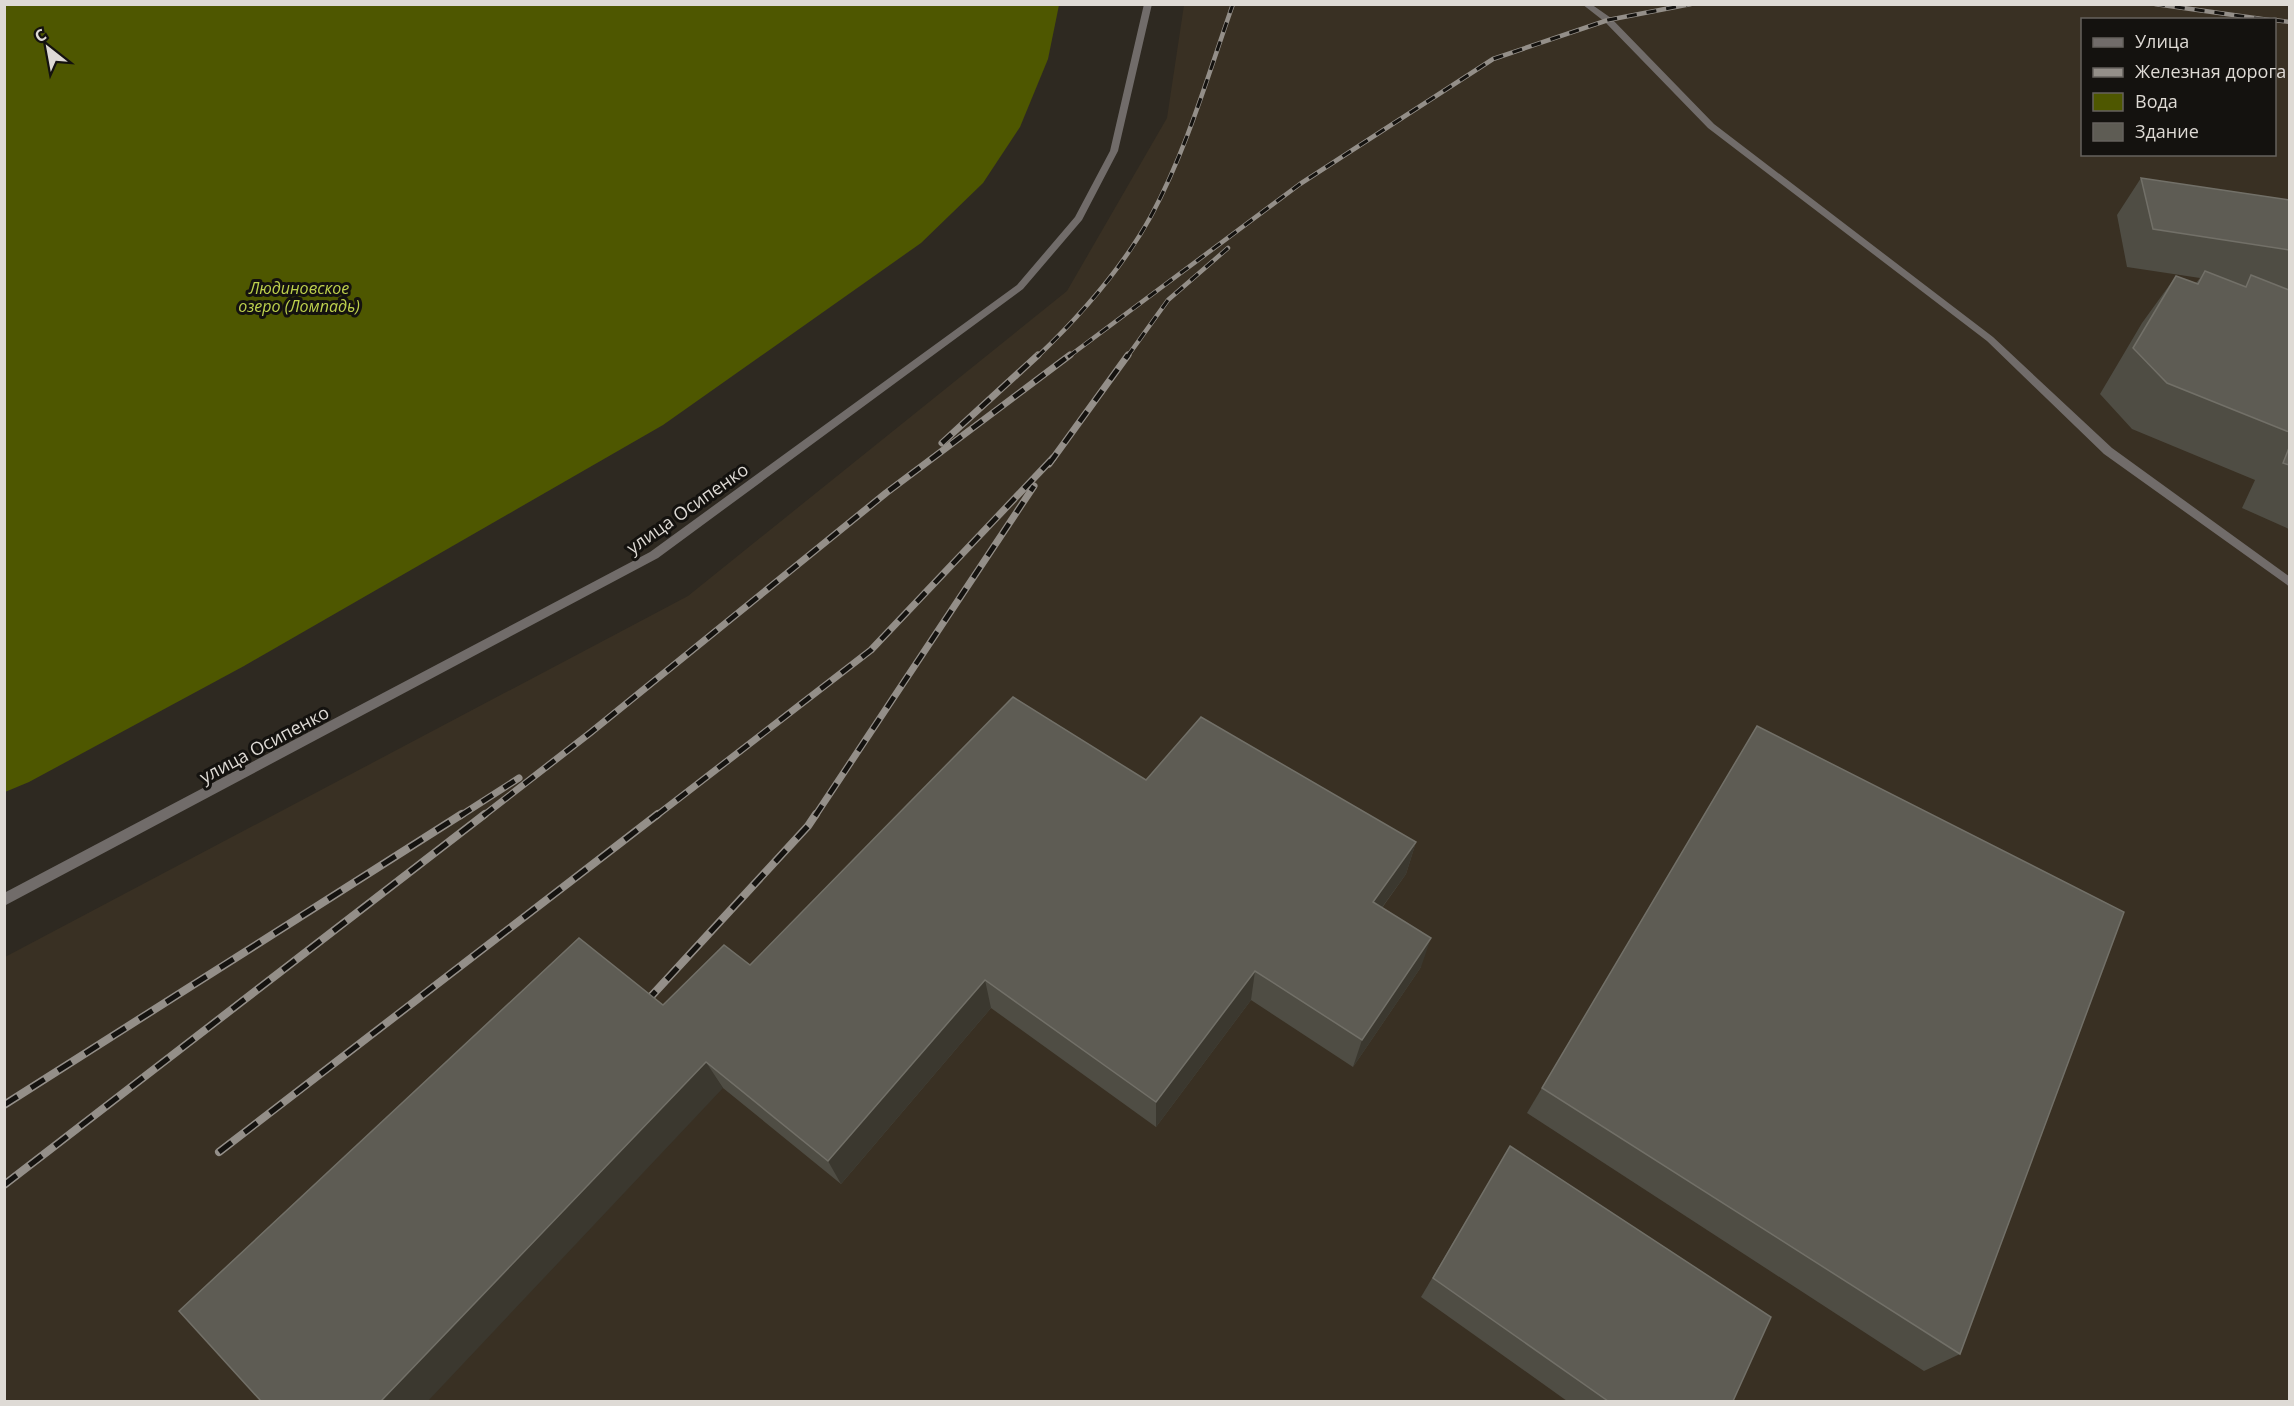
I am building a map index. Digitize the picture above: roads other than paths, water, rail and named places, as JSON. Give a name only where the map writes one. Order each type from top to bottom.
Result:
[{"type":"street","name":"улица Осипенко","points":[[4,900],[654,555],[1020,287],[1079,218],[1114,151],[1148,4]]},
{"type":"street","points":[[1585,4],[1608,20],[1711,126],[1990,339],[2108,451],[2289,583]]},
{"type":"water","name":"Людиновское озеро (Ломпадь)","points":[[5,4],[1059,5],[1048,59],[1020,127],[983,183],[921,243],[663,425],[244,666],[29,782],[5,792]]},
{"type":"railway","points":[[1037,357],[1100,291],[1140,236],[1164,191],[1186,138],[1233,4]]},
{"type":"railway","points":[[1068,357],[1300,184],[1493,59],[1608,20],[1691,4]]},
{"type":"railway","points":[[2155,4],[2255,18]]},
{"type":"railway","points":[[2276,20],[2290,22]]},
{"type":"railway","points":[[1127,357],[1168,300],[1228,248]]},
{"type":"railway","points":[[942,443],[1038,355]]},
{"type":"railway","points":[[483,816],[590,733],[886,493],[1070,355]]},
{"type":"railway","points":[[1049,464],[1128,355]]},
{"type":"railway","points":[[656,816],[871,650],[1053,458]]},
{"type":"railway","points":[[815,816],[1034,486]]},
{"type":"railway","points":[[460,816],[519,778]]},
{"type":"railway","points":[[4,1105],[462,814]]},
{"type":"railway","points":[[4,1185],[485,814]]},
{"type":"railway","points":[[219,1152],[658,814]]},
{"type":"railway","points":[[645,1003],[808,826],[816,814]]}]
